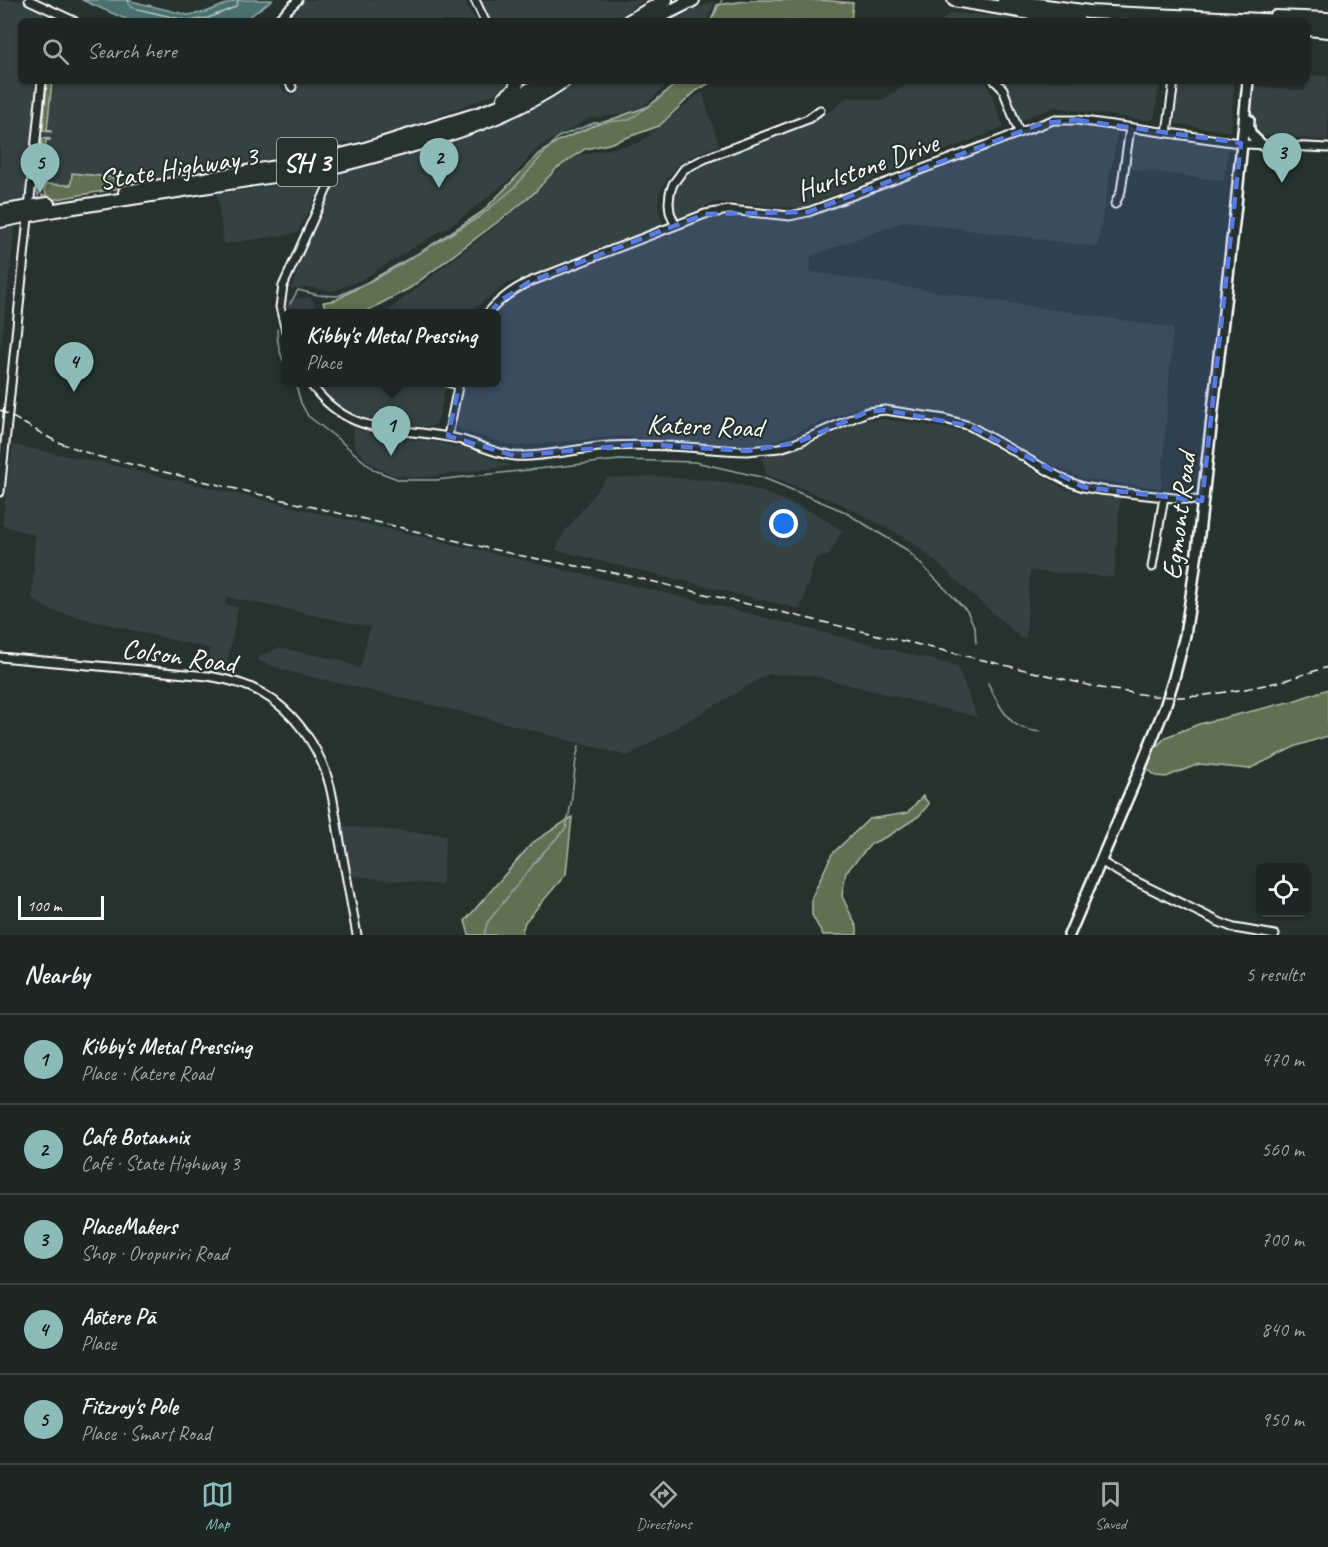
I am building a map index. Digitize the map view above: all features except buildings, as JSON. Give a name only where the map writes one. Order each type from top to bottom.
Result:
[{"type":"highway","points":[[634,18],[666,0]]},
{"type":"highway","points":[[657,18],[693,0]]},
{"type":"highway","points":[[954,0],[1060,18]]},
{"type":"highway","points":[[1004,0],[1089,12],[1216,18]]},
{"type":"highway","points":[[1135,15],[1148,18]]},
{"type":"highway","points":[[1245,18],[1252,15],[1309,18]]},
{"type":"highway","points":[[1310,18],[1328,19]]},
{"type":"highway","points":[[1310,22],[1328,24]]},
{"type":"highway","points":[[1310,29],[1328,31]]},
{"type":"highway","points":[[1310,36],[1328,38]]},
{"type":"highway","points":[[469,118],[511,94],[517,84]]},
{"type":"highway","name":"State Highway 3","points":[[326,164],[365,149],[469,118],[507,103],[537,86]]},
{"type":"highway","name":"State Highway 3","points":[[0,221],[29,212],[377,156],[514,111],[537,86]]},
{"type":"highway","name":"State Highway 3","points":[[0,212],[29,212]]},
{"type":"main road","name":"Egmont Road","points":[[1069,935],[1158,726],[1185,635],[1236,206],[1248,84]]},
{"type":"main road","points":[[1246,95],[1251,106],[1250,135],[1262,145]]},
{"type":"street","points":[[29,0],[68,18]]},
{"type":"street","points":[[279,18],[298,0]]},
{"type":"street","points":[[475,0],[484,18]]},
{"type":"street","points":[[54,18],[57,13]]},
{"type":"street","points":[[0,492],[42,84]]},
{"type":"street","points":[[522,84],[525,88],[537,86]]},
{"type":"street","points":[[998,84],[1003,89],[1019,132]]},
{"type":"street","points":[[1167,132],[1174,84]]},
{"type":"street","points":[[675,225],[669,203],[670,193],[673,184],[684,169],[808,119],[820,110]]},
{"type":"street","name":"Hurlstone Drive","points":[[492,309],[513,290],[528,282],[705,214],[729,210],[790,216],[808,212],[1053,120],[1077,120],[1241,143],[1328,148]]},
{"type":"street","points":[[1115,204],[1121,191],[1130,128]]},
{"type":"street","points":[[282,315],[280,307],[282,289],[288,272],[329,184],[326,164]]},
{"type":"street","name":"Katere Road","points":[[313,387],[333,408],[356,422],[384,430],[448,436],[515,456],[642,444],[747,452],[780,448],[867,412],[885,410],[945,419],[970,426],[1075,485],[1100,490],[1202,501]]},
{"type":"street","points":[[448,436],[457,387]]},
{"type":"street","points":[[1152,567],[1164,497]]},
{"type":"street","name":"Colson Road","points":[[0,657],[208,676],[250,687],[280,706],[303,729],[324,768],[357,935]]},
{"type":"street","points":[[1101,861],[1127,877],[1219,922],[1234,928],[1275,935]]},
{"type":"highlighted area","points":[[1077,120],[1241,143],[1202,501],[1083,487],[970,426],[885,410],[867,412],[796,443],[747,451],[642,444],[515,456],[448,436],[465,357],[477,327],[500,301],[529,282],[705,214],[808,212],[1043,123]]},
{"type":"shaded area","points":[[0,0],[19,0],[38,8],[45,18],[18,18],[18,84],[37,84],[25,196],[22,203],[0,207]]},
{"type":"shaded area","points":[[300,0],[465,0],[474,18],[282,18]]},
{"type":"shaded area","points":[[478,0],[644,0],[617,18],[487,18]]},
{"type":"shaded area","points":[[715,1],[708,18],[672,18]]},
{"type":"shaded area","points":[[950,13],[1017,18],[945,18]]},
{"type":"shaded area","points":[[1310,75],[1328,76],[1328,140],[1254,134],[1250,130],[1255,86],[1304,91],[1305,84],[1310,84]]},
{"type":"shaded area","points":[[47,84],[279,84],[291,96],[296,93],[294,84],[516,85],[398,132],[46,201],[38,196]]},
{"type":"shaded area","points":[[560,84],[668,84],[645,105],[617,115],[590,118],[538,147],[512,178],[457,221],[361,280],[333,291],[307,287],[290,289],[307,239],[333,181],[344,171],[458,136]]},
{"type":"shaded area","points":[[908,84],[987,84],[1004,127],[800,208],[719,202],[675,220],[672,195],[676,180],[694,165],[829,112],[848,97],[882,100]]},
{"type":"shaded area","points":[[998,84],[1160,84],[1154,118],[1150,121],[1055,107],[1012,123]]},
{"type":"shaded area","points":[[1175,84],[1234,84],[1231,132],[1171,123]]},
{"type":"shaded area","points":[[702,92],[719,145],[683,160],[668,177],[659,193],[658,208],[663,225],[508,283],[473,309],[391,309],[512,213],[572,157],[639,143]]},
{"type":"shaded area","points":[[1059,120],[1118,129],[1097,247],[905,221],[811,256],[810,272],[1173,328],[1161,488],[1085,479],[1048,463],[973,420],[884,407],[854,409],[774,441],[739,447],[620,436],[516,446],[458,429],[456,399],[458,387],[501,387],[501,309],[495,309],[531,285],[719,215],[800,220],[1038,123]]},
{"type":"shaded area","points":[[1130,132],[1229,145],[1224,181],[1125,168]]},
{"type":"shaded area","points":[[320,179],[320,189],[297,233],[224,244],[217,194]]},
{"type":"shaded area","points":[[11,223],[15,226],[0,354],[0,224]]},
{"type":"shaded area","points":[[310,297],[318,309],[287,309],[288,300]]},
{"type":"shaded area","points":[[318,387],[445,388],[439,416],[431,427],[366,419],[327,399]]},
{"type":"shaded area","points":[[875,419],[969,432],[1065,489],[1078,493],[1120,498],[1114,577],[1030,571],[1026,637],[1021,638],[919,547],[848,507],[766,474],[762,457],[787,451],[864,420]]},
{"type":"shaded area","points":[[354,428],[382,437],[464,447],[511,466],[415,478],[390,474],[368,462],[355,447]]},
{"type":"shaded area","points":[[13,445],[98,462],[698,601],[957,666],[977,717],[810,675],[768,674],[628,756],[479,716],[287,671],[257,660],[262,655],[280,648],[340,660],[360,669],[370,627],[228,597],[225,604],[238,607],[225,674],[206,671],[210,649],[49,610],[32,598],[35,535],[2,525]]},
{"type":"shaded area","points":[[654,476],[735,483],[817,514],[842,531],[829,555],[816,558],[800,609],[556,550],[563,534],[607,478]]},
{"type":"shaded area","points":[[342,826],[446,835],[442,885],[352,876]]},
{"type":"green space","points":[[753,0],[820,0],[853,3],[851,18],[712,18],[717,5]]},
{"type":"green space","points":[[47,84],[52,84],[47,130],[51,132],[43,131]]},
{"type":"green space","points":[[675,84],[708,84],[696,91],[659,126],[609,144],[585,149],[556,169],[533,194],[516,208],[410,288],[371,309],[326,309],[323,302],[336,300],[424,250],[482,212],[539,154],[558,141],[649,106]]},
{"type":"green space","points":[[42,138],[50,140],[46,140],[41,181],[46,184],[38,195],[37,189]]},
{"type":"green space","points":[[72,173],[119,178],[121,188],[46,201],[42,199],[42,195],[47,195],[44,190],[47,184],[71,185]]},
{"type":"green space","points":[[1328,689],[1328,736],[1296,746],[1249,769],[1199,764],[1166,777],[1156,776],[1140,763],[1166,737],[1199,724],[1293,701]]},
{"type":"green space","points":[[923,796],[929,804],[919,816],[871,844],[846,872],[842,896],[857,928],[857,935],[823,935],[812,915],[812,897],[832,854],[869,819],[907,813]]},
{"type":"green space","points":[[572,817],[566,874],[525,922],[521,935],[469,935],[465,921],[532,843]]},
{"type":"water","points":[[82,0],[127,0],[188,15],[206,12],[236,0],[272,0],[246,18],[123,18]]},
{"type":"waterway","points":[[713,18],[722,0]]},
{"type":"waterway","points":[[290,304],[298,290],[318,295],[338,296],[381,276],[479,217],[514,188],[558,137],[594,123],[629,120],[676,84]]},
{"type":"waterway","points":[[277,329],[282,357]]},
{"type":"waterway","points":[[296,387],[308,416],[374,470],[400,480],[436,480],[619,460],[695,462],[761,477],[843,511],[907,550],[967,611],[975,628],[976,643]]},
{"type":"waterway","points":[[988,683],[1006,715],[1014,723],[1023,728],[1041,732]]},
{"type":"waterway","points":[[484,935],[487,923],[541,855],[566,828],[579,746]]},
{"type":"railway","points":[[0,410],[55,441],[96,456],[517,555],[625,575],[1101,688],[1153,696],[1199,696],[1279,682],[1328,667]]},
{"type":"place","name":"PlaceMakers","points":[[1282,183]]},
{"type":"place","name":"Cafe Botannix","points":[[439,188]]},
{"type":"place","name":"Fitzroy's Pole","points":[[40,193]]},
{"type":"place","name":"Aōtere Pā","points":[[74,392]]},
{"type":"place","name":"Kibby's Metal Pressing","points":[[391,456]]}]
